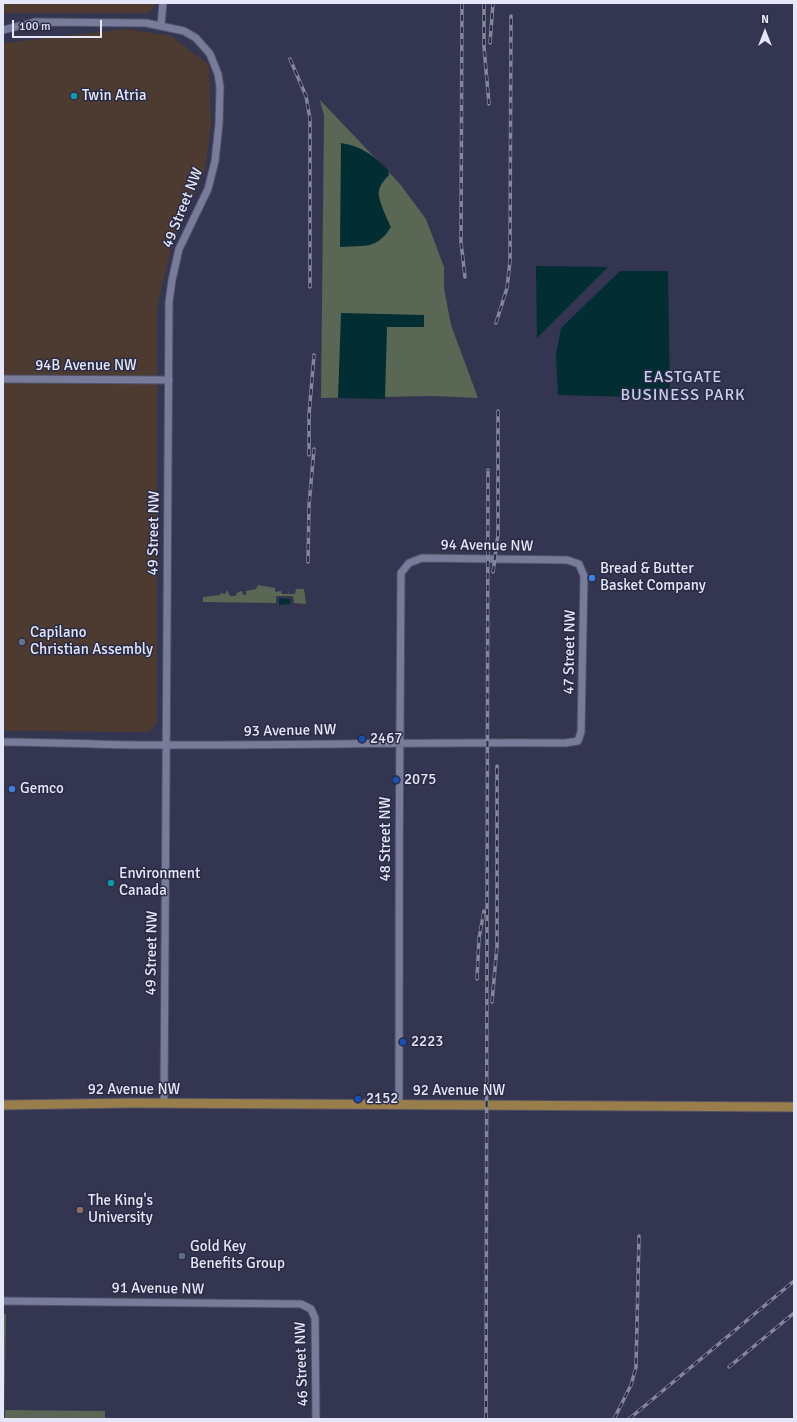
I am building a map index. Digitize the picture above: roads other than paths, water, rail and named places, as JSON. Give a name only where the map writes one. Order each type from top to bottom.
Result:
[{"type":"main road","name":"92 Avenue NW","points":[[3,1105],[164,1103],[794,1107]]},
{"type":"street","points":[[161,25],[164,3]]},
{"type":"street","name":"49 Street NW","points":[[3,30],[35,22],[135,22],[161,25],[184,31],[202,43],[214,60],[220,87],[219,124],[214,169],[206,194],[179,249],[171,284],[167,573],[168,746],[164,1103]]},
{"type":"street","name":"94B Avenue NW","points":[[3,379],[169,380]]},
{"type":"street","name":"94 Avenue NW","points":[[401,574],[408,563],[422,558],[567,560],[579,564]]},
{"type":"street","name":"47 Street NW","points":[[578,741],[581,732],[584,576],[579,564]]},
{"type":"street","name":"48 Street NW","points":[[400,1104],[399,743],[401,574]]},
{"type":"street","name":"93 Avenue NW","points":[[3,742],[168,746],[399,743],[564,743],[578,741]]},
{"type":"street","name":"91 Avenue NW","points":[[3,1301],[301,1304],[310,1309]]},
{"type":"street","name":"46 Street NW","points":[[310,1309],[315,1318],[316,1419]]},
{"type":"railway","points":[[462,3],[461,242],[465,277]]},
{"type":"railway","points":[[484,3],[484,47],[489,104]]},
{"type":"railway","points":[[490,43],[493,3]]},
{"type":"railway","points":[[496,323],[507,288],[510,261],[511,16]]},
{"type":"railway","points":[[290,59],[306,96],[310,119],[310,287]]},
{"type":"railway","points":[[309,455],[309,415],[314,355]]},
{"type":"railway","points":[[493,572],[498,535],[498,411]]},
{"type":"railway","points":[[308,562],[309,505],[314,449]]},
{"type":"railway","points":[[486,1419],[488,470]]},
{"type":"railway","points":[[492,1002],[497,946],[497,766]]},
{"type":"railway","points":[[477,979],[479,938],[484,911]]},
{"type":"railway","points":[[614,1419],[631,1385],[636,1367],[639,1236]]},
{"type":"railway","points":[[629,1419],[794,1281]]},
{"type":"railway","points":[[729,1367],[794,1313]]},
{"type":"place","name":"Twin Atria","points":[[74,96]]},
{"type":"place","name":"Bread & Butter Basket Company","points":[[592,578]]},
{"type":"place","name":"Capilano Christian Assembly","points":[[22,642]]},
{"type":"place","name":"2467","points":[[362,739]]},
{"type":"place","name":"2075","points":[[396,780]]},
{"type":"place","name":"Gemco","points":[[12,789]]},
{"type":"place","name":"Environment Canada","points":[[111,883]]},
{"type":"place","name":"2223","points":[[403,1042]]},
{"type":"place","name":"2152","points":[[358,1099]]},
{"type":"place","name":"The King's University","points":[[80,1210]]},
{"type":"place","name":"Gold Key Benefits Group","points":[[182,1256]]},
{"type":"district","name":"EASTGATE BUSINESS PARK","points":[[683,387]]}]
